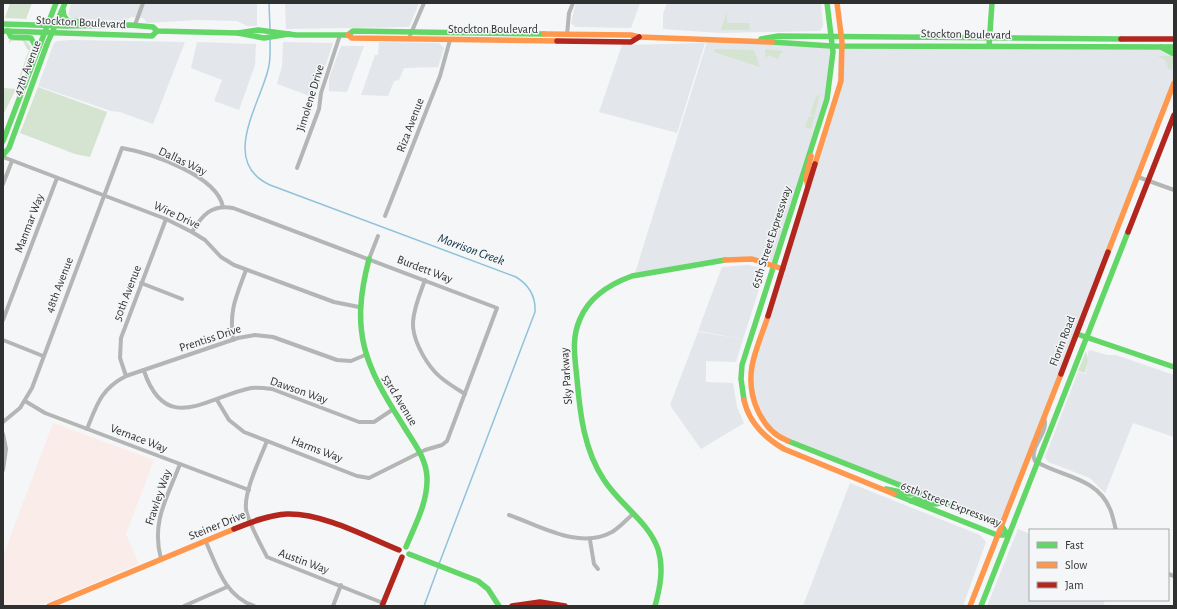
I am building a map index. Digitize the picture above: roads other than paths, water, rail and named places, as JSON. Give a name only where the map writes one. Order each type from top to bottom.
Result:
[{"type":"main road","name":"47th Avenue","points":[[3,141],[37,49],[56,3]]},
{"type":"main road","name":"65th Street Expressway","points":[[827,3],[831,36],[832,68],[822,113],[810,153],[742,365],[740,382],[743,402],[752,422],[771,442],[883,490],[997,535],[1008,535]]},
{"type":"main road","name":"65th Street Expressway","points":[[837,3],[842,36],[843,63],[841,81],[752,366],[751,384],[757,411],[767,425],[781,438],[1001,525],[1008,535]]},
{"type":"main road","points":[[989,46],[992,3]]},
{"type":"main road","name":"47th Avenue","points":[[3,156],[9,148],[52,33],[64,6]]},
{"type":"main road","points":[[64,6],[64,16],[68,21],[93,23],[98,26]]},
{"type":"main road","name":"Stockton Boulevard","points":[[3,24],[98,26],[134,25],[153,27],[157,31],[238,33],[249,37],[279,37],[289,34]]},
{"type":"main road","name":"Stockton Boulevard","points":[[238,33],[247,30],[262,30],[279,31],[289,34],[348,35],[352,38],[528,41],[631,42],[639,37]]},
{"type":"main road","name":"Stockton Boulevard","points":[[6,31],[152,36],[157,31]]},
{"type":"main road","points":[[6,31],[11,36],[31,38],[37,49]]},
{"type":"main road","name":"Stockton Boulevard","points":[[348,35],[353,31],[412,31],[759,39],[778,36],[1174,39]]},
{"type":"main road","points":[[450,32],[450,40]]},
{"type":"main road","points":[[528,41],[533,37],[561,38],[567,35]]},
{"type":"main road","name":"Stockton Boulevard","points":[[759,39],[778,44],[831,46],[842,44],[1174,47]]},
{"type":"main road","points":[[1162,47],[1174,54]]},
{"type":"main road","name":"Florin Road","points":[[970,606],[1174,84]]},
{"type":"main road","points":[[820,150],[815,148],[815,145],[822,124],[822,113]]},
{"type":"main road","name":"Florin Road","points":[[981,606],[1174,115]]},
{"type":"main road","points":[[808,188],[806,178],[812,157],[810,153]]},
{"type":"main road","name":"53rd Avenue","points":[[369,259],[362,283],[359,307],[360,326],[365,355],[379,387],[392,410],[420,452],[427,474],[426,490],[406,547]]},
{"type":"main road","name":"Sky Parkway","points":[[655,606],[660,587],[661,560],[654,539],[647,528],[617,499],[604,480],[592,458],[581,425],[574,346],[577,327],[585,309],[607,286],[632,276],[729,259],[752,259],[783,269]]},
{"type":"main road","points":[[1077,334],[1174,368]]},
{"type":"main road","points":[[831,468],[849,465]]},
{"type":"main road","points":[[845,474],[861,470]]},
{"type":"main road","points":[[883,490],[893,489],[909,495],[919,493]]},
{"type":"main road","points":[[911,501],[915,499],[922,499],[934,504],[944,503]]},
{"type":"main road","name":"Steiner Drive","points":[[49,606],[251,522],[277,515],[289,514],[308,517],[399,550]]},
{"type":"main road","points":[[383,604],[402,557],[399,550],[400,548],[406,547],[409,550],[409,554]]},
{"type":"main road","points":[[402,557],[409,554],[478,581],[488,589],[499,606]]},
{"type":"main road","points":[[512,606],[540,602],[565,606]]},
{"type":"street","points":[[134,25],[143,3]]},
{"type":"street","points":[[409,38],[424,3]]},
{"type":"street","points":[[567,35],[569,13],[573,3]]},
{"type":"street","name":"Jimolene Drive","points":[[297,168],[319,109],[321,93],[340,35]]},
{"type":"street","name":"Riza Avenue","points":[[386,216],[440,76],[450,40]]},
{"type":"street","name":"48th Avenue","points":[[3,422],[17,411],[25,401],[32,388],[122,148]]},
{"type":"street","name":"Dallas Way","points":[[122,148],[135,150],[200,178],[216,192],[222,200],[223,207]]},
{"type":"street","name":"Wire Drive","points":[[3,156],[12,161],[166,219],[205,240],[225,260],[246,270],[334,302],[359,307]]},
{"type":"street","points":[[3,184],[12,161]]},
{"type":"street","points":[[1138,177],[1174,190]]},
{"type":"street","name":"Manmar Way","points":[[3,320],[57,178]]},
{"type":"street","points":[[192,232],[204,215],[212,209],[223,207]]},
{"type":"street","name":"Burdett Way","points":[[223,207],[233,208],[498,308],[447,441],[442,445],[420,452]]},
{"type":"street","name":"50th Avenue","points":[[126,376],[120,358],[120,343],[166,219]]},
{"type":"street","points":[[369,259],[378,236]]},
{"type":"street","points":[[233,340],[231,322],[232,308],[246,270]]},
{"type":"street","points":[[425,280],[416,304],[413,323],[415,336],[435,372],[465,394]]},
{"type":"street","points":[[141,284],[182,299]]},
{"type":"street","name":"Prentiss Drive","points":[[87,429],[102,395],[110,386],[126,376],[250,335],[267,336],[342,361],[351,360],[365,355]]},
{"type":"street","points":[[3,340],[43,356]]},
{"type":"street","name":"Dawson Way","points":[[144,371],[153,391],[160,399],[169,405],[179,407],[194,407],[250,388],[272,389],[364,423],[374,422],[392,410]]},
{"type":"street","name":"Harms Way","points":[[217,400],[224,412],[236,426],[267,441],[367,478],[420,452]]},
{"type":"street","name":"Vernace Way","points":[[25,401],[45,413],[249,490]]},
{"type":"street","points":[[1044,418],[1045,424],[1033,456],[1037,463],[1081,480],[1097,490],[1108,505],[1116,529]]},
{"type":"street","points":[[3,434],[6,455],[3,470]]},
{"type":"street","name":"Austin Way","points":[[267,441],[246,501],[246,511],[266,557],[341,585],[383,604]]},
{"type":"street","name":"Frawley Way","points":[[161,559],[157,541],[157,526],[180,464]]},
{"type":"street","points":[[509,514],[573,538],[590,540],[612,532],[633,514]]},
{"type":"street","points":[[590,540],[592,559],[598,569]]},
{"type":"street","points":[[206,542],[227,587],[238,597],[254,606]]},
{"type":"street","points":[[333,606],[341,585]]},
{"type":"street","points":[[184,606],[227,587]]},
{"type":"waterway","name":"Morrison Creek","points":[[269,3],[270,29]]},
{"type":"waterway","name":"Morrison Creek","points":[[270,39],[269,66],[251,116],[245,148],[247,162],[255,175],[270,185],[516,277],[528,287],[533,296],[535,312],[439,564]]},
{"type":"waterway","name":"Morrison Creek","points":[[424,606],[438,568]]}]
